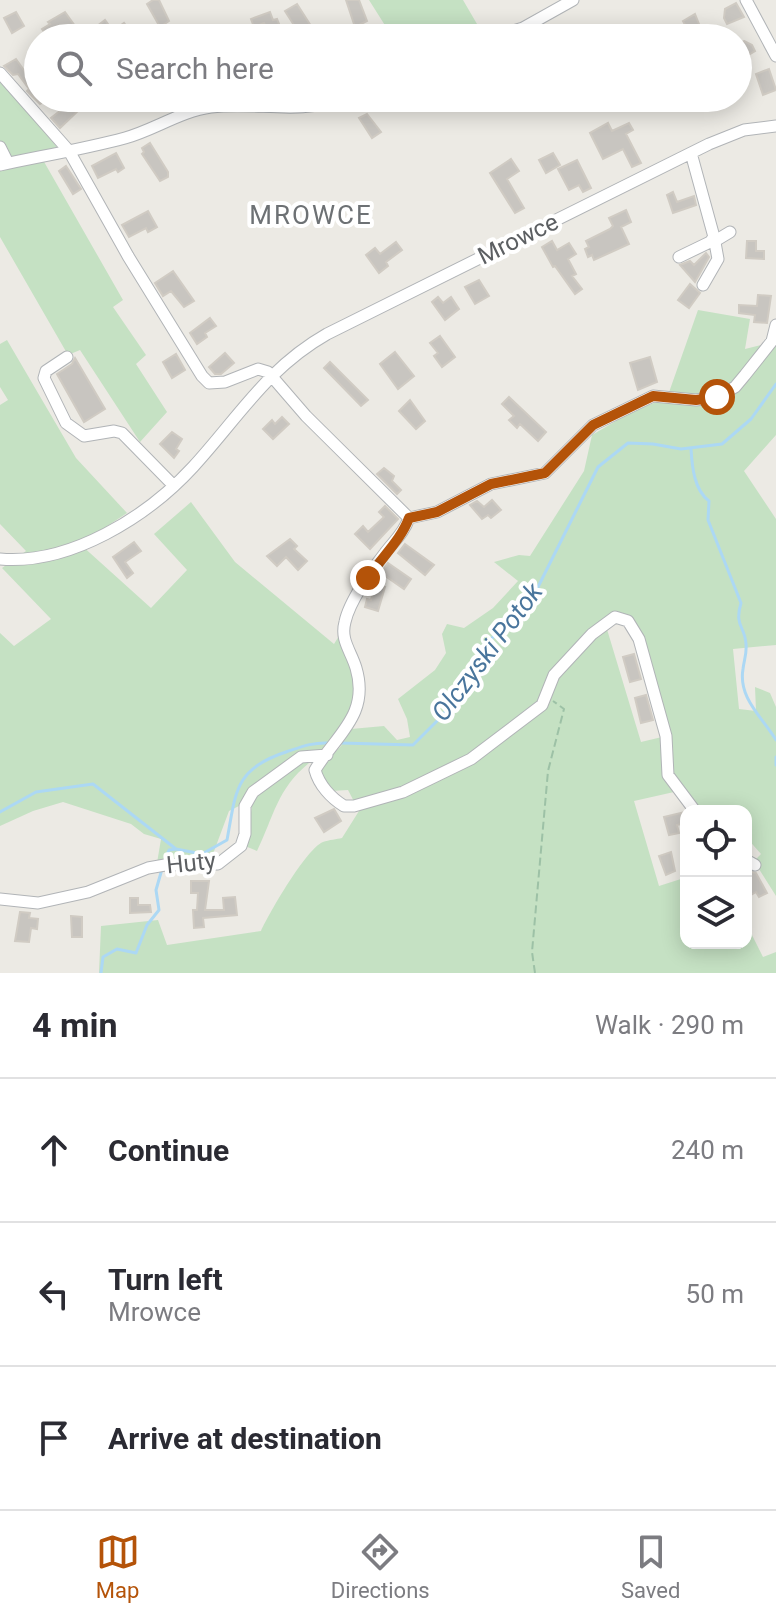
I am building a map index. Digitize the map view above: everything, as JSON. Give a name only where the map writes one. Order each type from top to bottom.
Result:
[{"type":"street","points":[[530,24],[573,0]]},
{"type":"street","points":[[750,2],[776,56]]},
{"type":"street","points":[[0,73],[24,100]]},
{"type":"street","points":[[34,112],[69,151],[128,256],[202,376],[209,383],[225,382],[258,369],[271,375],[306,416],[409,518]]},
{"type":"street","points":[[0,147],[4,164],[128,138],[156,124],[193,112]]},
{"type":"street","name":"Mrowce","points":[[0,559],[42,558],[76,548],[139,512],[174,486],[203,457],[271,375],[304,348],[333,331],[691,153],[738,132],[776,126]]},
{"type":"street","points":[[691,153],[718,259],[703,285]]},
{"type":"street","points":[[679,257],[730,232]]},
{"type":"street","points":[[409,518],[437,512],[491,484],[545,473],[593,425],[653,396],[696,400],[717,397],[735,387],[745,375],[772,341],[776,325]]},
{"type":"street","points":[[67,357],[46,371],[44,378],[66,423],[84,436],[114,431],[122,433],[174,486]]},
{"type":"street","points":[[409,518],[405,530],[384,553],[345,620],[343,639],[360,686],[356,713],[315,770],[320,783],[334,800],[344,806],[403,792],[471,759],[542,705],[554,675],[592,634],[615,617],[628,621],[639,639],[666,736],[668,775],[690,805]]},
{"type":"street","name":"Huty","points":[[0,899],[38,903],[88,892],[148,868],[218,864],[241,846],[245,834],[245,806],[253,792],[301,757],[330,752]]},
{"type":"path","points":[[535,973],[532,952],[548,771],[564,709],[546,695]]},
{"type":"green space","points":[[369,0],[463,0],[477,24],[384,24]]},
{"type":"green space","points":[[0,78],[24,107],[24,112],[28,112],[57,147],[40,152],[43,160],[123,300],[113,307],[146,355],[136,364],[167,412],[140,442],[80,350],[68,355],[0,237],[0,170],[13,167],[0,145]]},
{"type":"green space","points":[[698,310],[750,319],[745,349],[773,342],[776,330],[776,435],[744,471],[776,519],[776,645],[733,649],[739,709],[756,711],[755,687],[770,693],[776,707],[776,896],[754,861],[761,854],[752,844],[752,805],[695,805],[677,785],[670,770],[638,630],[619,614],[609,614],[575,644],[550,677],[557,678],[606,626],[641,742],[662,737],[665,777],[674,792],[634,801],[659,886],[680,879],[680,949],[752,949],[752,935],[763,957],[776,952],[776,973],[99,973],[101,926],[158,920],[167,945],[261,931],[307,856],[323,842],[342,838],[359,811],[348,790],[331,791],[322,780],[320,769],[341,746],[351,729],[384,726],[397,740],[410,737],[407,719],[398,699],[435,670],[446,653],[442,634],[447,624],[464,628],[493,608],[518,581],[494,562],[519,555],[530,556],[584,471],[592,435],[633,411],[667,398]]},
{"type":"green space","points":[[7,340],[76,458],[127,513],[80,544],[151,608],[187,570],[154,534],[191,502],[235,562],[334,644],[339,636],[355,670],[354,711],[326,751],[298,755],[243,804],[229,811],[210,862],[157,863],[161,839],[144,834],[131,824],[63,802],[0,826],[0,633],[14,646],[51,619],[2,568],[26,551],[0,524],[0,405],[8,400],[0,387],[0,344]]},
{"type":"green space","points":[[309,759],[309,763],[283,793],[257,851],[245,846],[254,795],[298,761]]},
{"type":"building","points":[[159,0],[169,21],[158,24],[147,4]]},
{"type":"building","points":[[346,0],[359,0],[367,21],[354,24]]},
{"type":"building","points":[[736,3],[744,17],[727,24],[725,9]]},
{"type":"building","points":[[297,4],[310,24],[293,24],[285,11]]},
{"type":"building","points":[[16,12],[24,26],[12,33],[4,18]]},
{"type":"building","points":[[65,12],[74,24],[50,24],[48,22]]},
{"type":"building","points":[[270,12],[273,20],[277,19],[279,24],[253,24],[251,19]]},
{"type":"building","points":[[695,14],[699,24],[685,24],[683,21]]},
{"type":"building","points":[[16,59],[24,70],[24,82],[18,74],[13,75],[4,66]]},
{"type":"building","points":[[769,69],[776,90],[763,95],[756,74]]},
{"type":"building","points":[[59,112],[77,112],[60,128],[51,118]]},
{"type":"building","points":[[367,114],[381,132],[372,138],[359,118]]},
{"type":"building","points":[[608,123],[612,131],[629,123],[633,130],[626,134],[641,163],[632,167],[623,149],[603,159],[590,133]]},
{"type":"building","points":[[150,143],[168,172],[168,177],[160,181],[142,154],[142,148]]},
{"type":"building","points":[[116,153],[124,168],[98,178],[92,166]]},
{"type":"building","points":[[553,153],[560,165],[546,173],[539,160]]},
{"type":"building","points":[[511,159],[519,171],[507,179],[524,208],[515,213],[490,173]]},
{"type":"building","points":[[577,160],[591,188],[583,192],[579,185],[569,190],[558,169]]},
{"type":"building","points":[[66,166],[81,189],[73,194],[59,171]]},
{"type":"building","points":[[673,192],[677,202],[694,196],[696,205],[673,213],[667,195]]},
{"type":"building","points":[[626,210],[631,222],[621,227],[629,244],[594,260],[592,255],[588,257],[586,241],[610,229],[613,226],[609,218]]},
{"type":"building","points":[[148,211],[157,227],[148,232],[146,228],[129,237],[122,225]]},
{"type":"building","points":[[552,241],[557,250],[569,243],[576,254],[568,259],[576,274],[572,276],[582,289],[575,294],[553,267],[542,247]]},
{"type":"building","points":[[747,241],[756,241],[756,251],[764,251],[764,259],[746,258]]},
{"type":"building","points":[[396,242],[402,250],[386,262],[388,266],[379,273],[366,255],[375,248],[380,254]]},
{"type":"building","points":[[706,253],[709,257],[695,282],[680,265],[690,261],[694,265]]},
{"type":"building","points":[[173,271],[194,301],[184,307],[171,291],[163,296],[155,283]]},
{"type":"building","points":[[479,280],[489,296],[475,304],[465,287]]},
{"type":"building","points":[[690,284],[700,293],[689,308],[678,300]]},
{"type":"building","points":[[758,295],[771,296],[767,323],[754,322],[755,315],[739,313],[739,305],[757,306]]},
{"type":"building","points":[[438,297],[443,303],[451,297],[459,309],[445,320],[432,302]]},
{"type":"building","points":[[210,318],[216,326],[205,333],[207,337],[197,344],[190,333]]},
{"type":"building","points":[[440,336],[455,357],[442,367],[434,356],[438,353],[430,343]]},
{"type":"building","points":[[395,352],[414,376],[398,389],[380,364]]},
{"type":"building","points":[[225,353],[234,363],[221,374],[215,374],[209,367]]},
{"type":"building","points":[[176,354],[185,370],[172,378],[163,362]]},
{"type":"building","points":[[650,357],[657,382],[638,390],[630,363]]},
{"type":"building","points":[[75,358],[105,409],[84,422],[57,374],[72,364]]},
{"type":"building","points":[[330,362],[368,400],[361,406],[324,368]]},
{"type":"building","points":[[509,397],[546,432],[538,441],[520,424],[517,428],[509,420],[514,416],[502,404]]},
{"type":"building","points":[[410,400],[425,421],[416,429],[399,411]]},
{"type":"building","points":[[282,417],[289,424],[273,439],[263,429],[272,420],[275,424]]},
{"type":"building","points":[[172,432],[182,439],[174,458],[160,444]]},
{"type":"building","points":[[384,468],[394,476],[392,481],[401,490],[397,494],[377,474]]},
{"type":"building","points":[[492,500],[501,510],[491,518],[488,515],[482,519],[470,505],[477,501],[484,507]]},
{"type":"building","points":[[385,506],[398,519],[370,549],[355,534],[363,526],[368,532],[384,517],[379,512]]},
{"type":"building","points":[[290,539],[297,546],[294,549],[307,561],[298,570],[286,557],[277,566],[267,556]]},
{"type":"building","points":[[134,542],[141,551],[125,562],[133,573],[127,578],[113,557]]},
{"type":"building","points":[[405,544],[434,565],[425,575],[398,553]]},
{"type":"building","points":[[388,563],[411,579],[404,589],[381,573]]},
{"type":"building","points":[[375,584],[385,587],[378,611],[365,607],[367,599],[371,600]]},
{"type":"building","points":[[634,654],[641,679],[630,682],[623,657]]},
{"type":"building","points":[[646,695],[653,720],[641,723],[635,698]]},
{"type":"building","points":[[334,809],[341,821],[324,832],[315,818]]},
{"type":"building","points":[[680,813],[680,824],[677,825],[679,833],[669,835],[664,817]]},
{"type":"building","points":[[671,852],[675,871],[666,875],[659,856]]},
{"type":"building","points":[[752,872],[756,873],[767,893],[759,897],[756,892],[752,894]]},
{"type":"building","points":[[191,881],[209,881],[205,910],[224,910],[223,898],[235,897],[237,915],[203,918],[204,927],[194,928],[193,910],[197,910],[198,893],[191,893]]},
{"type":"building","points":[[130,898],[138,898],[138,905],[150,905],[151,912],[130,913]]},
{"type":"building","points":[[20,912],[30,913],[29,918],[38,919],[37,929],[31,928],[29,942],[15,941]]},
{"type":"building","points":[[71,916],[82,917],[82,937],[72,937]]},
{"type":"waterway","name":"Olczyski Potok","points":[[341,743],[413,745],[443,715],[498,629],[530,603],[598,467],[628,443],[681,449],[722,444],[751,419],[776,384]]},
{"type":"waterway","points":[[691,449],[697,484],[709,501],[708,520],[741,603],[739,621],[746,648],[742,679],[744,689],[752,707],[776,740]]},
{"type":"waterway","name":"Olczyski Potok","points":[[0,812],[36,792],[93,784],[176,849],[202,854],[227,840],[240,784],[256,766],[302,747],[329,743]]},
{"type":"waterway","points":[[776,757],[776,765]]},
{"type":"waterway","points":[[164,862],[169,850],[176,849]]},
{"type":"waterway","points":[[101,973],[103,957],[117,949],[136,953],[147,925],[159,910],[156,890],[162,869]]},
{"type":"district","name":"MROWCE","points":[[311,215]]},
{"type":"route","points":[[368,578],[384,553],[405,530],[409,518],[437,512],[491,484],[545,473],[593,425],[653,396],[696,400],[717,397]]}]
